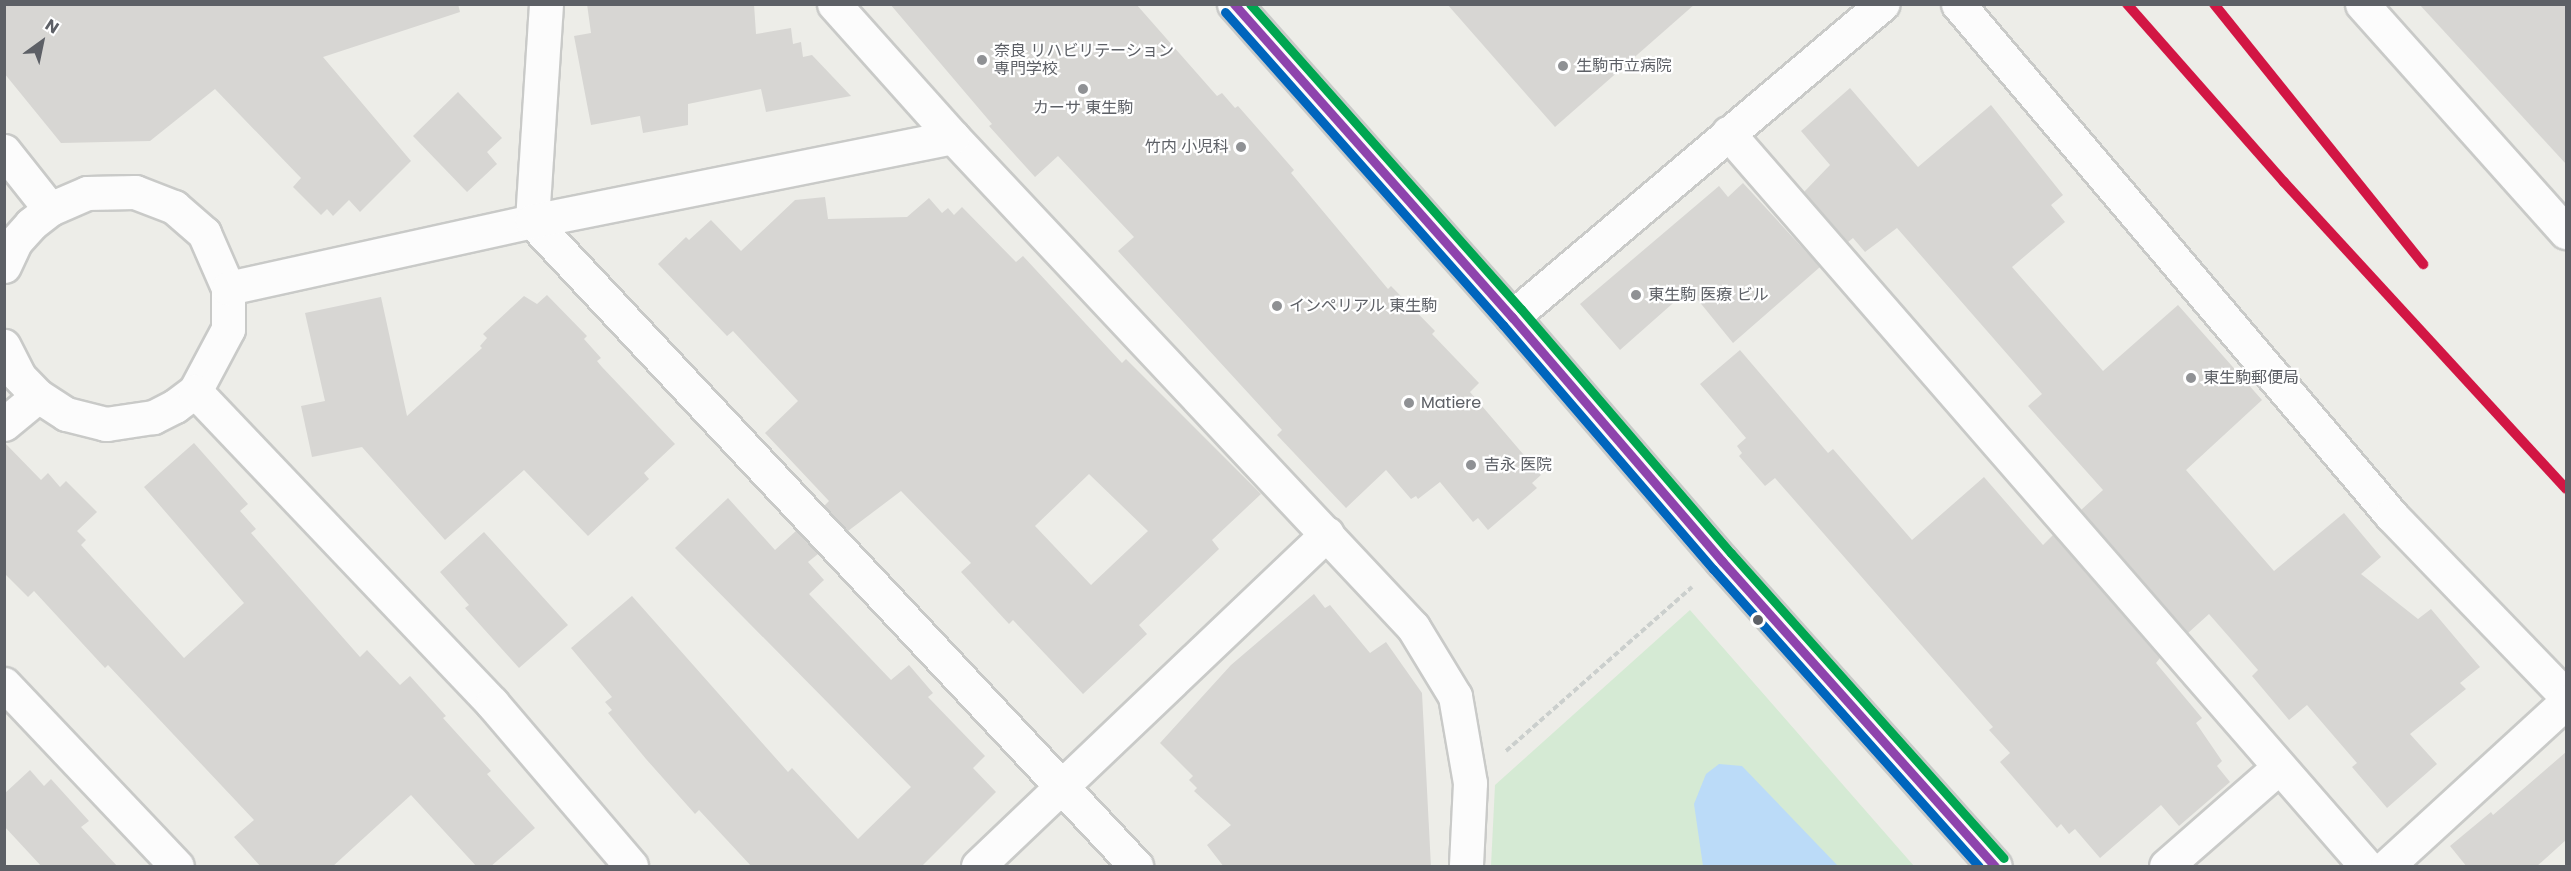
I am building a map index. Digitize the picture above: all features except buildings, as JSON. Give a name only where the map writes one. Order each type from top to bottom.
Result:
[{"type":"street","points":[[546,4],[532,221],[1136,867]]},
{"type":"street","points":[[834,4],[953,137],[1413,627],[1455,696],[1470,783],[1466,867]]},
{"type":"street","points":[[1234,4],[1512,317],[1722,561],[1995,867]]},
{"type":"street","points":[[1512,317],[1882,4]]},
{"type":"street","points":[[1958,4],[2391,515],[2566,696]]},
{"type":"street","points":[[2362,4],[2566,232]]},
{"type":"street","points":[[1728,133],[2366,867]]},
{"type":"street","points":[[228,288],[532,221],[953,137]]},
{"type":"street","points":[[4,151],[50,209]]},
{"type":"street","points":[[4,266],[15,242],[31,224],[50,209],[87,193],[135,192],[174,207],[204,233],[228,288],[228,329],[195,391],[175,406],[153,417],[106,424],[66,414],[38,396],[19,376],[4,346]]},
{"type":"street","points":[[195,391],[492,703],[631,867]]},
{"type":"street","points":[[4,424],[38,396]]},
{"type":"street","points":[[978,867],[1328,534]]},
{"type":"street","points":[[4,684],[177,867]]},
{"type":"street","points":[[2387,867],[2566,702]]},
{"type":"street","points":[[2166,867],[2279,766]]},
{"type":"path","points":[[1470,783],[1722,561]]},
{"type":"green space","points":[[1690,610],[1914,866],[1491,866],[1495,785]]},
{"type":"water","points":[[1719,764],[1742,766],[1838,866],[1703,866],[1694,804],[1706,774]]},
{"type":"transit line","points":[[1234,4],[1512,317],[1722,561],[1995,866]]},
{"type":"transit line","points":[[1250,4],[1521,309],[1731,553],[2004,858]]},
{"type":"transit line","points":[[2127,4],[2284,182],[2566,489]]},
{"type":"transit line","points":[[2214,4],[2423,264]]},
{"type":"transit line","points":[[1225,12],[1503,325],[1713,569],[1979,866]]},
{"type":"place","name":"奈良 リハビリテーション 専門学校","points":[[982,60]]},
{"type":"place","name":"生駒市立病院","points":[[1563,66]]},
{"type":"place","name":"カーサ 東生駒","points":[[1083,89]]},
{"type":"place","name":"竹内 小児科","points":[[1241,147]]},
{"type":"place","name":"東生駒 医療 ビル","points":[[1636,295]]},
{"type":"place","name":"インペリアル 東生駒","points":[[1277,306]]},
{"type":"place","name":"東生駒郵便局","points":[[2191,378]]},
{"type":"place","name":"Matiere","points":[[1409,403]]},
{"type":"place","name":"吉永 医院","points":[[1471,465]]}]
